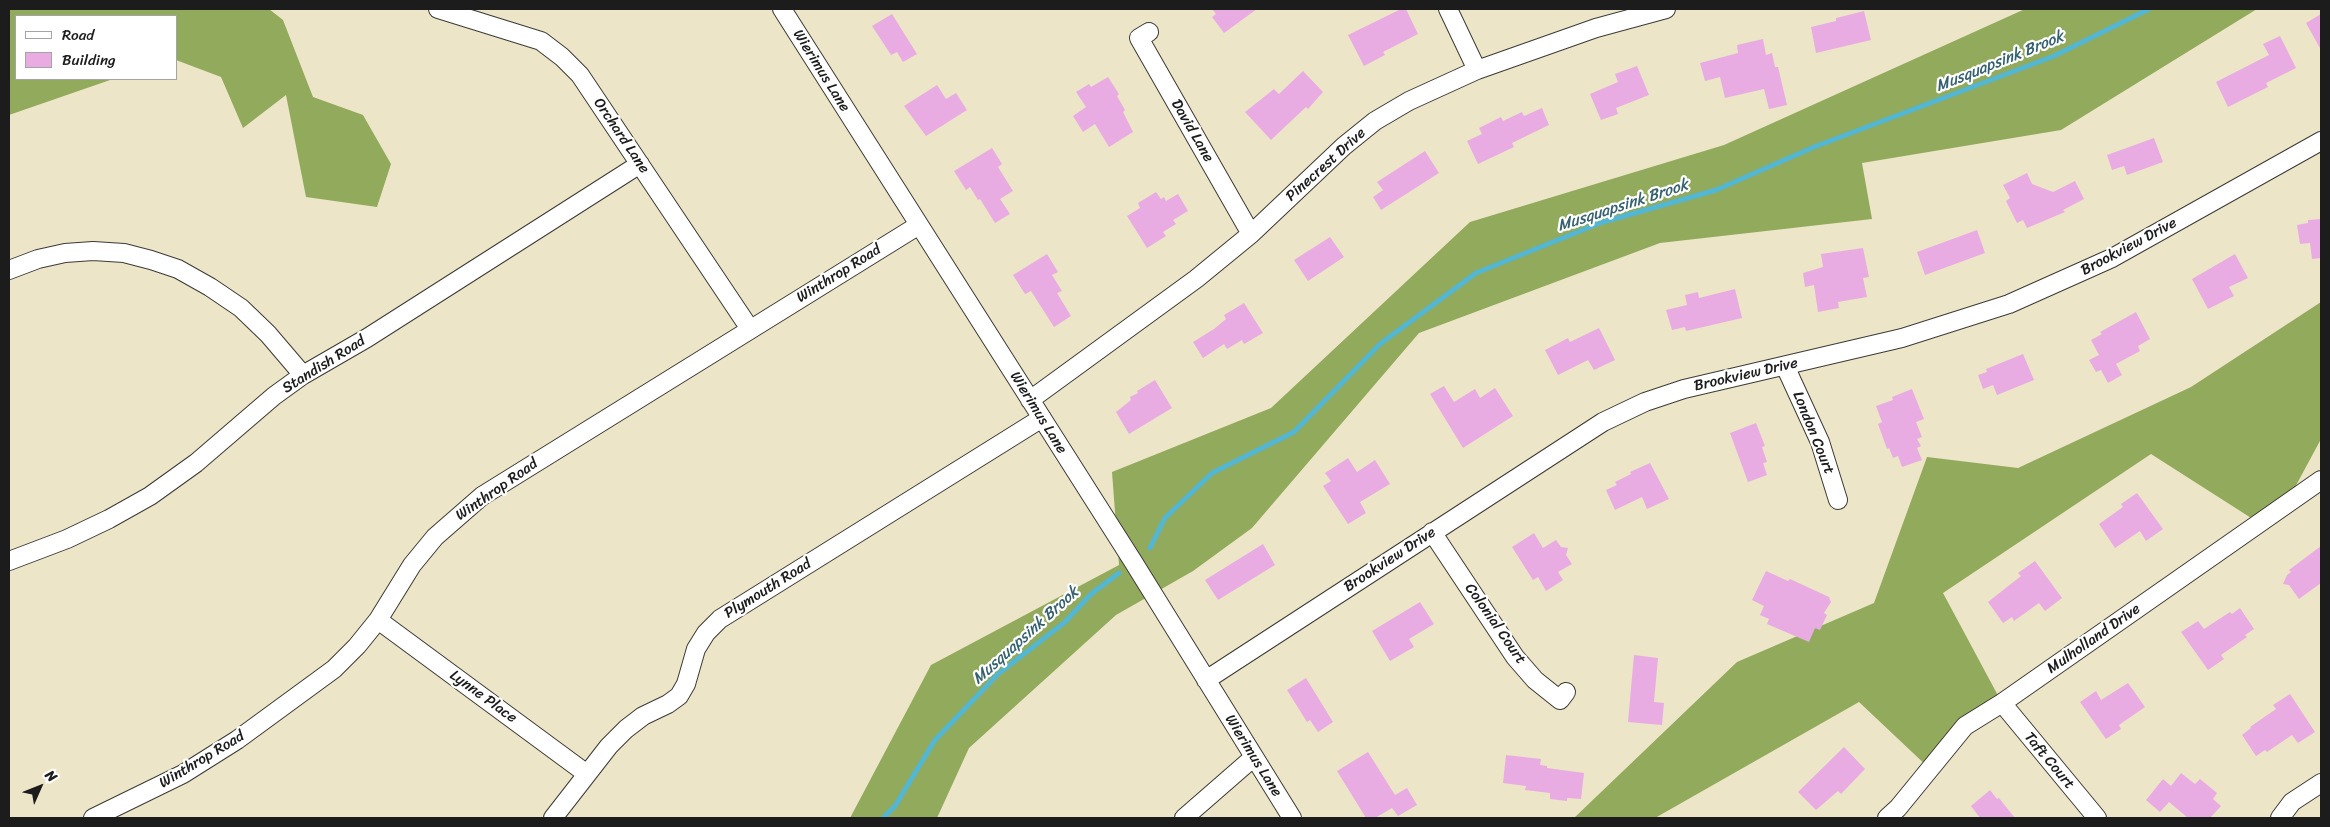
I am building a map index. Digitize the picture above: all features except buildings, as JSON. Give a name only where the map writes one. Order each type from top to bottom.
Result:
[{"type":"street","name":"Orchard Lane","points":[[438,9],[541,41],[562,57],[580,75],[750,329]]},
{"type":"street","name":"Wierimus Lane","points":[[782,9],[1042,418],[1292,818]]},
{"type":"street","points":[[1448,9],[1477,70]]},
{"type":"street","name":"Pinecrest Drive","points":[[1030,400],[1196,279],[1250,234],[1344,146],[1375,122],[1409,101],[1477,70],[1570,36],[1666,9]]},
{"type":"street","name":"David Lane","points":[[1149,32],[1139,38],[1250,234]]},
{"type":"street","name":"Brookview Drive","points":[[1206,680],[1578,437],[1637,406],[1684,389],[1902,338],[1956,322],[2035,293],[2112,258],[2321,142]]},
{"type":"street","name":"Standish Road","points":[[9,561],[67,539],[109,519],[150,496],[196,463],[274,396],[303,376],[368,338],[640,164]]},
{"type":"street","name":"Winthrop Road","points":[[93,818],[183,774],[237,740],[334,669],[357,646],[378,620],[412,565],[458,515],[476,501],[919,224]]},
{"type":"street","points":[[9,270],[38,259],[65,253],[101,252],[124,253],[178,269],[202,282],[240,308],[268,334],[303,376]]},
{"type":"street","name":"London Court","points":[[1785,366],[1820,442],[1838,500]]},
{"type":"street","name":"Plymouth Road","points":[[554,818],[609,746],[626,728],[668,704],[678,696],[686,684],[696,649],[706,633],[720,619],[1042,418]]},
{"type":"street","name":"Mulholland Drive","points":[[1887,818],[1898,808],[1965,726],[2002,703],[2321,480]]},
{"type":"street","name":"Colonial Court","points":[[1432,532],[1515,657],[1536,680],[1560,700],[1566,692]]},
{"type":"street","name":"Lynne Place","points":[[378,620],[587,774]]},
{"type":"street","name":"Taft Court","points":[[2002,703],[2096,818]]},
{"type":"street","points":[[1184,818],[1254,757]]},
{"type":"street","points":[[2280,818],[2292,802],[2321,783]]},
{"type":"green space","points":[[9,9],[269,9],[283,20],[313,97],[363,115],[391,164],[377,207],[306,197],[286,95],[243,128],[221,77],[178,61],[178,15],[15,15],[15,80],[110,80],[9,115]]},
{"type":"green space","points":[[2025,9],[2257,9],[2061,130],[1862,163],[1872,219],[1660,243],[1419,333],[1252,528],[1193,571],[1116,615],[969,748],[937,818],[850,818],[931,665],[1119,565],[1112,472],[1271,408],[1470,222],[1724,145]]},
{"type":"green space","points":[[2321,302],[2321,439],[2286,504],[2259,523],[2151,454],[1943,593],[2002,703],[1930,769],[1859,702],[1655,818],[1574,818],[1737,662],[1874,603],[1927,457],[2018,468],[2191,387]]},
{"type":"waterway","name":"Musquapsink Brook","points":[[1150,548],[1165,518],[1212,473],[1294,432],[1380,344],[1476,273],[1600,223],[1716,190],[1814,147],[2054,56],[2149,9]]},
{"type":"waterway","name":"Musquapsink Brook","points":[[883,818],[895,806],[935,740],[998,674],[1065,622],[1091,594],[1119,573]]}]
